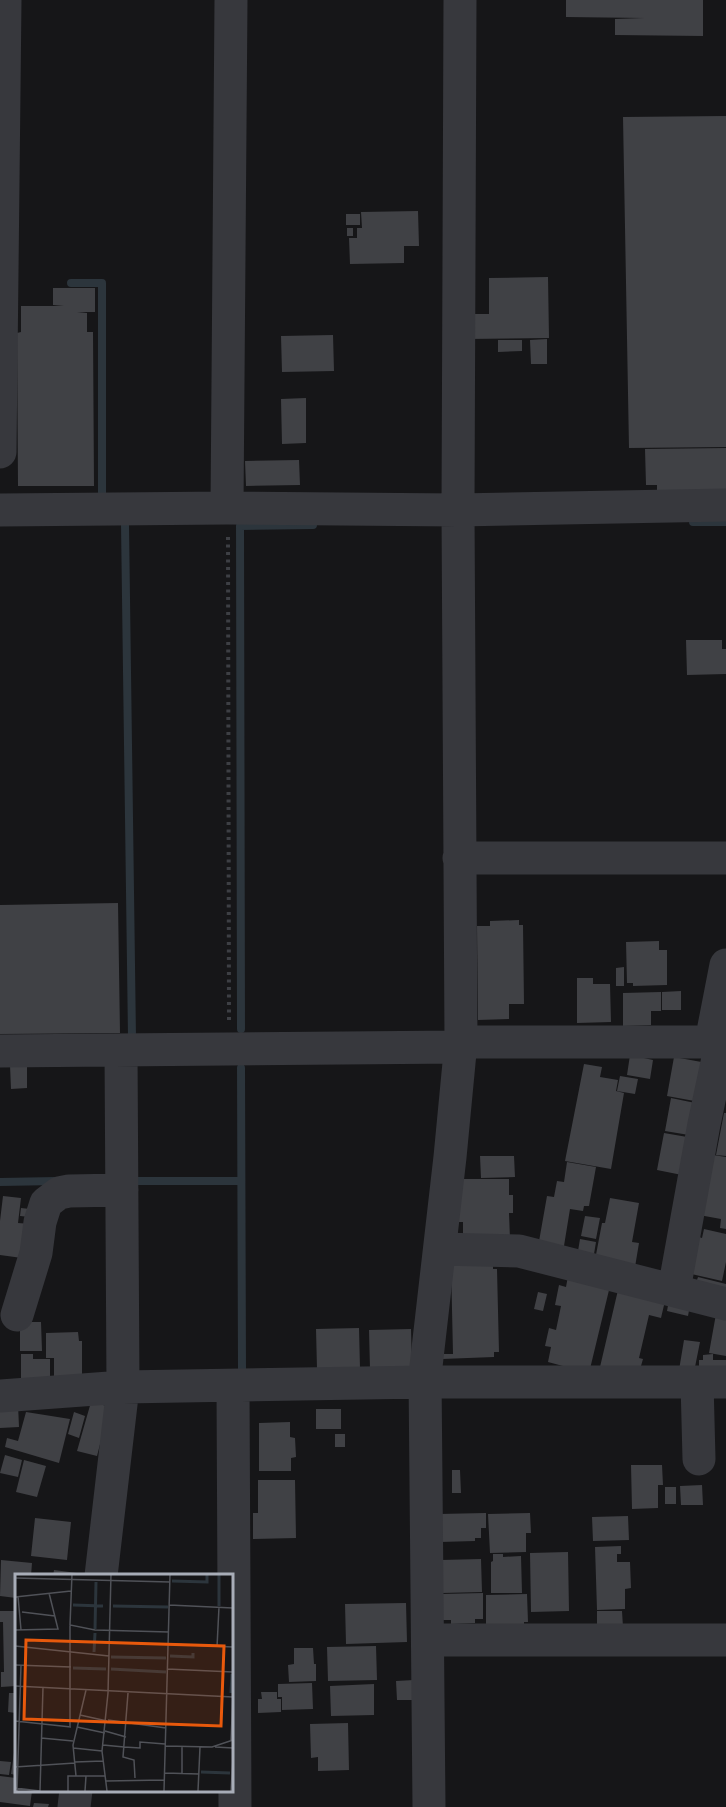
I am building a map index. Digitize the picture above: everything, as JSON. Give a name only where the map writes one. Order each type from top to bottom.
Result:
[{"type":"street","points":[[0,452],[2,65],[5,0]]},
{"type":"street","points":[[227,508],[231,0]]},
{"type":"street","points":[[429,1807],[425,1382],[460,1044],[458,510],[460,0]]},
{"type":"street","points":[[0,510],[227,508],[458,510],[726,505]]},
{"type":"street","points":[[459,858],[726,858]]},
{"type":"street","points":[[674,1290],[720,1043],[726,964]]},
{"type":"street","points":[[0,1051],[460,1044],[720,1043]]},
{"type":"street","points":[[101,1574],[123,1387],[121,1050]]},
{"type":"street","points":[[16,1315],[36,1253],[40,1222],[46,1203],[59,1193],[69,1191],[122,1190]]},
{"type":"street","points":[[440,1249],[519,1251],[726,1304]]},
{"type":"street","points":[[0,1396],[123,1387],[425,1382],[711,1382],[699,1459]]},
{"type":"street","points":[[233,1386],[235,1807]]},
{"type":"street","points":[[428,1640],[726,1640]]},
{"type":"street","points":[[74,1807],[76,1792]]},
{"type":"path","points":[[227,508],[229,1049]]},
{"type":"building","points":[[566,0],[703,0],[703,36],[615,35],[615,19],[644,18],[566,17]]},
{"type":"building","points":[[726,116],[726,447],[629,448],[623,117]]},
{"type":"building","points":[[418,211],[419,246],[404,246],[404,263],[350,264],[349,238],[357,238],[357,228],[362,228],[361,212]]},
{"type":"building","points":[[346,214],[360,214],[360,225],[346,225]]},
{"type":"building","points":[[347,228],[353,228],[353,236],[347,236]]},
{"type":"building","points":[[548,277],[549,338],[466,339],[466,314],[489,314],[489,278]]},
{"type":"building","points":[[53,288],[95,288],[95,312],[77,312],[87,313],[87,332],[93,332],[94,486],[18,486],[17,333],[21,332],[21,306],[64,306],[53,305]]},
{"type":"building","points":[[333,335],[334,371],[282,372],[281,336]]},
{"type":"building","points":[[547,339],[547,364],[531,364],[530,340]]},
{"type":"building","points":[[498,340],[522,340],[522,351],[498,352]]},
{"type":"building","points":[[306,398],[306,443],[282,444],[281,399]]},
{"type":"building","points":[[726,448],[726,490],[657,491],[657,485],[646,485],[645,449]]},
{"type":"building","points":[[299,460],[300,485],[246,486],[245,461]]},
{"type":"building","points":[[686,640],[722,640],[722,649],[726,649],[726,674],[687,675]]},
{"type":"building","points":[[118,903],[120,1033],[0,1034],[0,905]]},
{"type":"building","points":[[519,920],[519,925],[523,925],[524,1004],[509,1004],[509,1019],[478,1020],[477,926],[490,926],[490,921]]},
{"type":"building","points":[[659,941],[659,950],[667,950],[667,985],[633,986],[633,983],[627,983],[626,942]]},
{"type":"building","points":[[624,967],[624,986],[616,986],[616,968]]},
{"type":"building","points":[[577,978],[593,978],[593,984],[610,984],[611,1022],[577,1023]]},
{"type":"building","points":[[681,991],[681,1010],[662,1010],[662,992]]},
{"type":"building","points":[[661,992],[661,1011],[651,1011],[651,1025],[623,1026],[623,993]]},
{"type":"building","points":[[630,1055],[653,1060],[650,1079],[627,1075]]},
{"type":"building","points":[[674,1057],[707,1063],[700,1102],[667,1096]]},
{"type":"building","points":[[584,1064],[602,1067],[600,1077],[618,1080],[616,1091],[624,1093],[611,1169],[565,1161]]},
{"type":"building","points":[[10,1065],[27,1065],[27,1088],[11,1089]]},
{"type":"building","points":[[620,1076],[638,1079],[635,1094],[617,1091]]},
{"type":"building","points":[[671,1098],[700,1104],[695,1136],[665,1131]]},
{"type":"building","points":[[724,1113],[726,1113],[726,1156],[716,1155]]},
{"type":"building","points":[[664,1133],[693,1138],[687,1176],[657,1170]]},
{"type":"building","points":[[713,1155],[726,1157],[726,1229],[720,1228],[721,1219],[699,1215]]},
{"type":"building","points":[[480,1156],[514,1156],[515,1177],[481,1178]]},
{"type":"building","points":[[567,1162],[596,1167],[589,1206],[584,1206],[583,1211],[570,1209],[563,1252],[538,1247],[547,1196],[554,1197],[557,1181],[564,1182]]},
{"type":"building","points":[[458,1179],[509,1179],[509,1195],[513,1195],[513,1213],[509,1213],[510,1239],[463,1239],[463,1222],[459,1222]]},
{"type":"building","points":[[3,1196],[21,1198],[18,1223],[31,1224],[22,1258],[0,1255]]},
{"type":"building","points":[[610,1198],[639,1203],[632,1242],[639,1243],[635,1267],[595,1260],[602,1223],[605,1223]]},
{"type":"building","points":[[21,1208],[30,1209],[30,1217],[20,1216]]},
{"type":"building","points":[[585,1216],[600,1218],[596,1239],[581,1236]]},
{"type":"building","points":[[704,1229],[726,1234],[726,1262],[722,1281],[687,1273],[696,1236],[702,1238]]},
{"type":"building","points":[[580,1239],[596,1242],[593,1260],[577,1257]]},
{"type":"building","points":[[493,1263],[493,1269],[497,1269],[499,1352],[494,1352],[494,1357],[442,1359],[442,1354],[453,1354],[451,1264]]},
{"type":"building","points":[[568,1276],[610,1286],[589,1373],[548,1362],[551,1347],[545,1346],[549,1328],[556,1330],[561,1306],[555,1305],[559,1285],[566,1287]]},
{"type":"building","points":[[698,1277],[726,1284],[726,1293],[695,1286]]},
{"type":"building","points":[[618,1290],[665,1301],[661,1318],[649,1315],[639,1358],[643,1359],[639,1373],[600,1367]]},
{"type":"building","points":[[538,1292],[547,1294],[543,1311],[534,1309]]},
{"type":"building","points":[[669,1300],[690,1305],[688,1316],[667,1311]]},
{"type":"building","points":[[716,1314],[726,1316],[726,1356],[709,1353]]},
{"type":"building","points":[[20,1322],[41,1322],[42,1351],[20,1351]]},
{"type":"building","points":[[359,1328],[360,1368],[317,1369],[316,1329]]},
{"type":"building","points":[[411,1329],[412,1368],[370,1369],[369,1330]]},
{"type":"building","points":[[78,1332],[79,1341],[82,1341],[82,1381],[54,1382],[54,1358],[46,1358],[46,1333]]},
{"type":"building","points":[[684,1340],[700,1342],[694,1372],[679,1370]]},
{"type":"building","points":[[21,1354],[33,1354],[33,1359],[50,1359],[50,1381],[21,1382]]},
{"type":"building","points":[[713,1354],[713,1360],[726,1360],[726,1370],[699,1371],[699,1360],[703,1360],[703,1355]]},
{"type":"building","points":[[91,1402],[107,1406],[108,1413],[97,1456],[77,1451]]},
{"type":"building","points":[[18,1404],[19,1427],[0,1428],[0,1405]]},
{"type":"building","points":[[316,1409],[341,1409],[341,1429],[316,1429]]},
{"type":"building","points":[[26,1412],[70,1419],[59,1463],[5,1447],[7,1438],[18,1441]]},
{"type":"building","points":[[74,1412],[85,1416],[79,1438],[68,1434]]},
{"type":"building","points":[[290,1422],[290,1437],[295,1438],[296,1457],[291,1458],[291,1471],[259,1471],[259,1423]]},
{"type":"building","points":[[335,1434],[345,1434],[345,1447],[335,1447]]},
{"type":"building","points":[[5,1455],[22,1460],[18,1477],[0,1473]]},
{"type":"building","points":[[24,1460],[46,1466],[37,1497],[16,1492]]},
{"type":"building","points":[[631,1465],[662,1465],[663,1485],[658,1485],[658,1508],[632,1509]]},
{"type":"building","points":[[452,1470],[460,1470],[461,1493],[452,1493]]},
{"type":"building","points":[[258,1480],[295,1480],[296,1538],[253,1539],[253,1513],[258,1513]]},
{"type":"building","points":[[702,1485],[703,1505],[681,1505],[680,1486]]},
{"type":"building","points":[[665,1487],[676,1487],[676,1504],[665,1504]]},
{"type":"building","points":[[486,1513],[486,1528],[481,1528],[481,1538],[475,1538],[475,1541],[440,1542],[439,1514]]},
{"type":"building","points":[[530,1513],[531,1533],[526,1533],[526,1552],[490,1553],[488,1514]]},
{"type":"building","points":[[628,1516],[629,1540],[593,1541],[592,1517]]},
{"type":"building","points":[[35,1518],[71,1522],[67,1560],[31,1556]]},
{"type":"building","points":[[621,1546],[621,1554],[617,1554],[617,1562],[630,1562],[631,1588],[625,1589],[625,1609],[597,1610],[595,1547]]},
{"type":"building","points":[[568,1552],[569,1611],[531,1612],[530,1553]]},
{"type":"building","points":[[493,1554],[503,1554],[503,1557],[521,1556],[522,1593],[491,1593]]},
{"type":"building","points":[[481,1559],[482,1592],[442,1593],[441,1560]]},
{"type":"building","points":[[1,1560],[32,1563],[31,1574],[15,1574],[15,1598],[0,1596]]},
{"type":"building","points":[[54,1570],[77,1573],[77,1574],[53,1574]]},
{"type":"building","points":[[483,1593],[483,1619],[475,1619],[475,1623],[451,1624],[451,1620],[442,1620],[441,1594]]},
{"type":"building","points":[[527,1594],[528,1622],[524,1622],[524,1626],[486,1627],[486,1595]]},
{"type":"building","points":[[406,1603],[407,1642],[346,1644],[345,1604]]},
{"type":"building","points":[[0,1611],[15,1611],[15,1686],[1,1687],[1,1672],[4,1672],[3,1622],[0,1622]]},
{"type":"building","points":[[597,1611],[622,1611],[623,1627],[597,1628]]},
{"type":"building","points":[[376,1646],[377,1680],[328,1681],[327,1647]]},
{"type":"building","points":[[294,1648],[313,1648],[316,1681],[289,1682],[288,1665],[294,1664]]},
{"type":"building","points":[[414,1680],[414,1700],[397,1700],[396,1681]]},
{"type":"building","points":[[312,1683],[313,1709],[282,1710],[282,1697],[278,1697],[278,1684]]},
{"type":"building","points":[[374,1684],[374,1715],[331,1716],[330,1686]]},
{"type":"building","points":[[261,1692],[277,1692],[277,1699],[281,1699],[281,1712],[258,1713],[258,1699],[262,1699]]},
{"type":"building","points":[[9,1693],[15,1693],[15,1713],[8,1712]]},
{"type":"building","points":[[348,1723],[349,1770],[318,1771],[318,1757],[311,1758],[310,1724]]},
{"type":"building","points":[[15,1745],[15,1775],[11,1774]]},
{"type":"building","points":[[0,1761],[11,1762],[9,1775],[0,1774]]},
{"type":"building","points":[[0,1776],[15,1778],[15,1792],[32,1792],[30,1806],[0,1802]]},
{"type":"building","points":[[34,1803],[49,1804],[48,1807],[33,1807]]},
{"type":"waterway","points":[[71,283],[102,283],[102,493]]},
{"type":"waterway","points":[[693,522],[726,522]]},
{"type":"waterway","points":[[125,524],[132,1038]]},
{"type":"waterway","points":[[241,1029],[240,526],[313,525]]},
{"type":"waterway","points":[[241,1068],[242,1370]]},
{"type":"waterway","points":[[0,1182],[57,1181]]},
{"type":"waterway","points":[[131,1181],[241,1181]]}]
